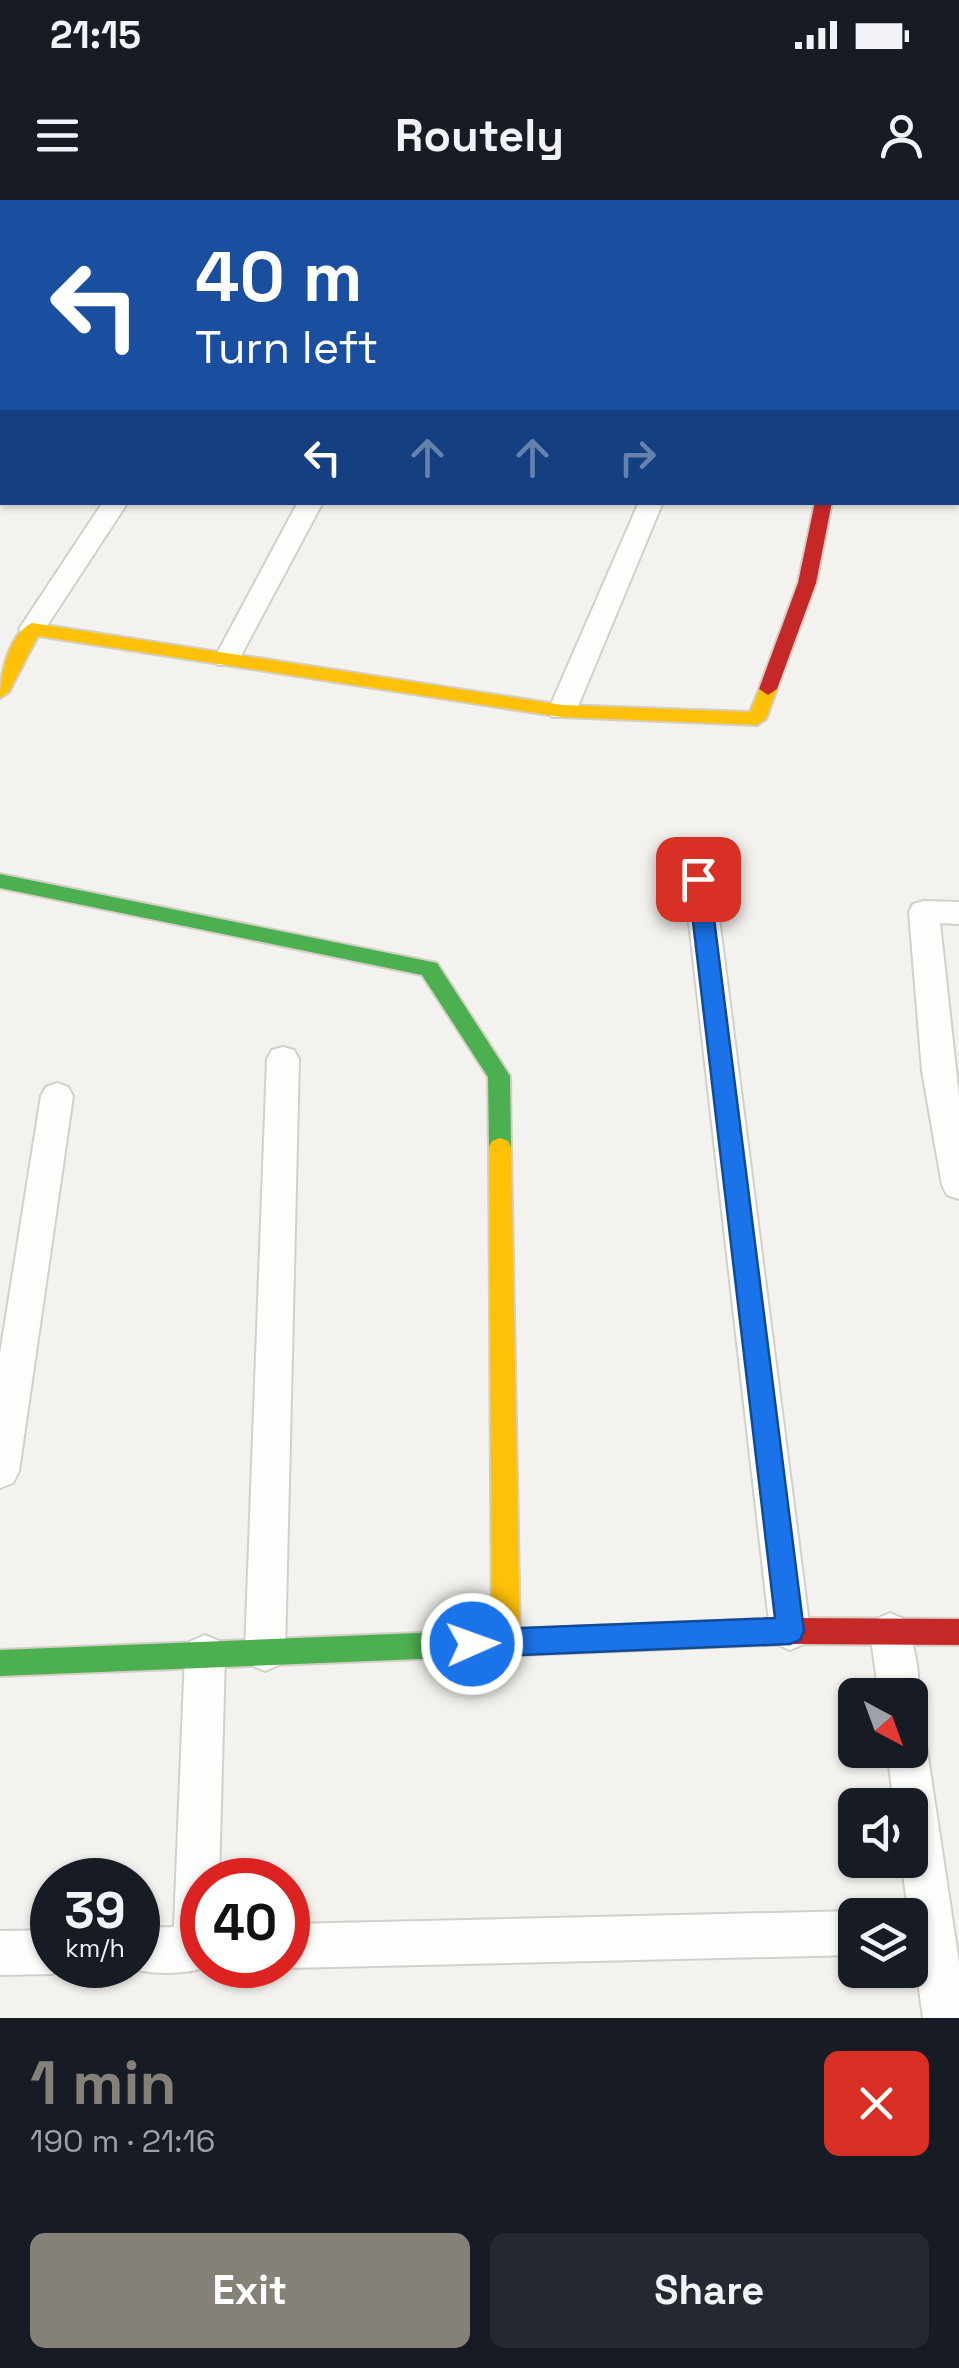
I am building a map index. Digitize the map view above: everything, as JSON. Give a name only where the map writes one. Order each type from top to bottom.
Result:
[{"type":"street","points":[[0,692],[32,629],[114,505]]},
{"type":"street","points":[[227,659],[309,505]]},
{"type":"street","points":[[562,711],[649,505]]},
{"type":"street","points":[[32,629],[562,711],[757,719],[807,584],[823,505]]},
{"type":"street","points":[[698,879],[790,1631]]},
{"type":"street","points":[[0,881],[429,970],[439,984],[499,1076],[506,1642]]},
{"type":"street","points":[[959,913],[924,912],[938,1071],[959,1185]]},
{"type":"street","points":[[265,1652],[283,1059]]},
{"type":"street","points":[[0,1471],[57,1096]]},
{"type":"street","points":[[0,1662],[790,1631],[959,1632]]},
{"type":"street","points":[[890,1632],[897,1678]]},
{"type":"street","points":[[201,1858],[206,1654]]},
{"type":"street","points":[[909,1768],[945,2018]]},
{"type":"street","points":[[310,1945],[838,1933]]},
{"type":"street","points":[[0,1953],[30,1952]]},
{"type":"traffic: fast","points":[[0,881],[429,969],[499,1076],[500,1147]]},
{"type":"traffic: fast","points":[[0,1663],[790,1631]]},
{"type":"traffic: slow","points":[[0,692],[32,629],[562,711],[757,719],[768,689]]},
{"type":"traffic: slow","points":[[500,1147],[506,1642]]},
{"type":"traffic: jam","points":[[768,689],[807,583],[823,505]]},
{"type":"traffic: jam","points":[[790,1631],[959,1632]]},
{"type":"route","points":[[472,1644],[790,1631],[698,879]]}]
